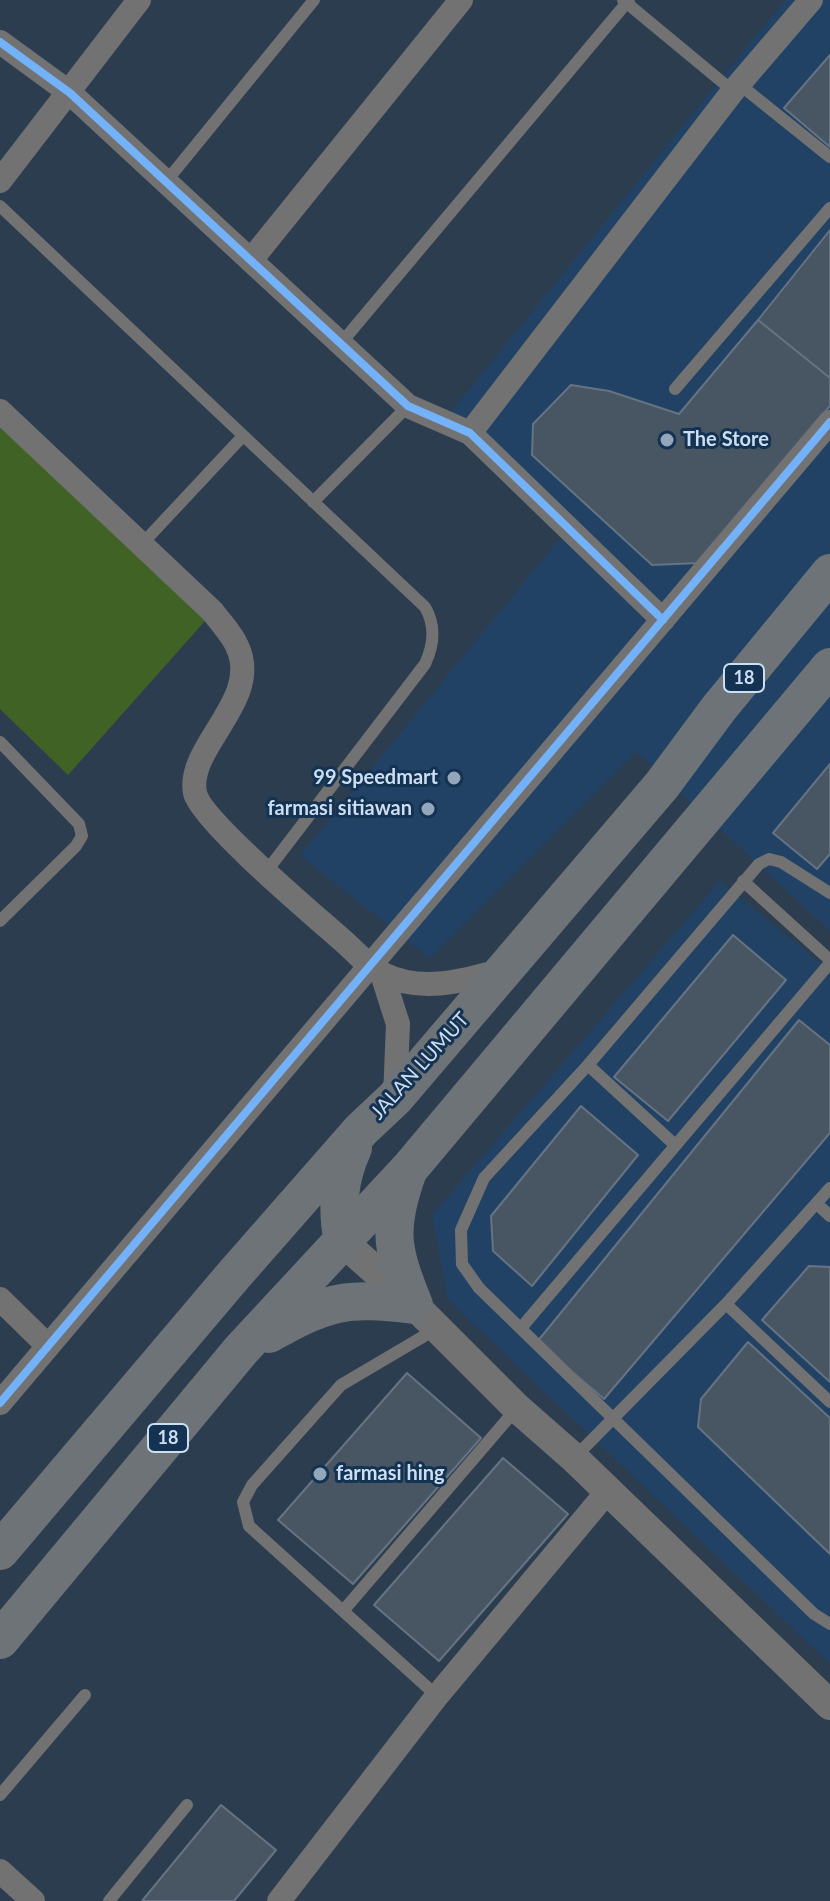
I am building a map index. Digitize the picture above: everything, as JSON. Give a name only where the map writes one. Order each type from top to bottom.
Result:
[{"type":"main road","name":"JALAN LUMUT","points":[[0,1551],[233,1276],[361,1130],[395,1098],[662,785],[719,708],[830,573]]},
{"type":"main road","points":[[719,708],[728,716],[746,721],[768,716],[825,674]]},
{"type":"main road","name":"18","points":[[0,1640],[241,1350],[410,1168],[825,674]]},
{"type":"main road","points":[[603,854],[629,826],[658,808],[675,804],[694,807],[706,817]]},
{"type":"main road","points":[[233,1276],[254,1261],[290,1243],[325,1238],[343,1242],[338,1204],[348,1160],[361,1130]]},
{"type":"main road","points":[[410,1168],[396,1206],[393,1236],[397,1259],[426,1317]]},
{"type":"main road","points":[[241,1350],[324,1306],[350,1300],[426,1317]]},
{"type":"street","points":[[0,181],[139,0]]},
{"type":"street","points":[[251,260],[461,0]]},
{"type":"street","points":[[470,433],[736,88],[811,0]]},
{"type":"street","points":[[0,42],[70,93],[408,406],[470,433],[663,620]]},
{"type":"street","points":[[0,411],[213,612],[238,648],[242,668],[239,693],[196,769],[195,795],[220,826],[266,872],[377,970],[420,983],[439,985],[504,969]]},
{"type":"street","points":[[0,1403],[377,970],[663,620],[830,422]]},
{"type":"street","points":[[377,970],[398,1024],[395,1098]]},
{"type":"street","points":[[343,1242],[426,1317],[517,1408],[574,1458],[830,1705]]},
{"type":"street","points":[[0,1299],[48,1346]]},
{"type":"street","points":[[279,1901],[437,1696],[607,1492]]},
{"type":"street","points":[[0,1871],[33,1901]]},
{"type":"lane","points":[[165,183],[314,0]]},
{"type":"lane","points":[[342,342],[626,1],[830,157]]},
{"type":"lane","points":[[0,206],[425,607],[432,620],[432,648],[425,664],[266,872]]},
{"type":"lane","points":[[675,389],[830,208]]},
{"type":"lane","points":[[313,502],[408,406]]},
{"type":"lane","points":[[142,544],[243,436]]},
{"type":"lane","points":[[0,742],[79,824],[82,836],[76,846],[0,921]]},
{"type":"lane","points":[[830,893],[781,862],[769,859],[743,881],[588,1065],[484,1178],[461,1230],[462,1264],[479,1288],[814,1614],[830,1624]]},
{"type":"lane","points":[[521,1328],[830,961],[743,881]]},
{"type":"lane","points":[[588,1065],[674,1144]]},
{"type":"lane","points":[[574,1458],[726,1304],[830,1188]]},
{"type":"lane","points":[[817,1204],[830,1216]]},
{"type":"lane","points":[[726,1304],[830,1402]]},
{"type":"lane","points":[[426,1317],[341,1385],[252,1485],[243,1502],[249,1526],[437,1696]]},
{"type":"lane","points":[[343,1611],[517,1408]]},
{"type":"lane","points":[[0,1795],[85,1695]]},
{"type":"lane","points":[[109,1901],[187,1805]]},
{"type":"shaded area","points":[[785,0],[830,0],[830,931],[636,752],[430,958],[300,856],[574,521],[450,413]]},
{"type":"shaded area","points":[[720,881],[830,971],[830,1664],[448,1300],[432,1215]]},
{"type":"green space","points":[[0,411],[213,612],[68,775],[0,709]]},
{"type":"building","points":[[830,55],[830,147],[784,108]]},
{"type":"building","points":[[830,230],[830,378],[758,320]]},
{"type":"building","name":"The Store","points":[[758,320],[830,378],[830,406],[699,563],[652,565],[532,455],[533,424],[571,385],[609,391],[679,414]]},
{"type":"building","points":[[830,764],[830,854],[817,869],[773,833]]},
{"type":"building","points":[[733,935],[786,980],[668,1121],[614,1077]]},
{"type":"building","points":[[799,1020],[830,1045],[830,1133],[604,1399],[537,1342]]},
{"type":"building","points":[[581,1106],[638,1155],[532,1286],[493,1251],[491,1216]]},
{"type":"building","points":[[809,1266],[830,1267],[830,1382],[762,1320]]},
{"type":"building","points":[[748,1342],[830,1418],[830,1554],[698,1427],[701,1399]]},
{"type":"building","points":[[407,1373],[481,1438],[353,1584],[278,1520]]},
{"type":"building","points":[[503,1458],[568,1514],[439,1661],[374,1605]]},
{"type":"building","points":[[221,1805],[276,1850],[234,1901],[142,1901]]},
{"type":"cycle path","points":[[0,42],[70,93],[408,406],[470,433],[663,620]]},
{"type":"cycle path","points":[[0,1403],[830,422]]},
{"type":"place","name":"The Store","points":[[667,440]]},
{"type":"place","name":"99 Speedmart","points":[[454,778]]},
{"type":"place","name":"farmasi sitiawan","points":[[428,809]]},
{"type":"place","name":"farmasi hing","points":[[320,1474]]}]
